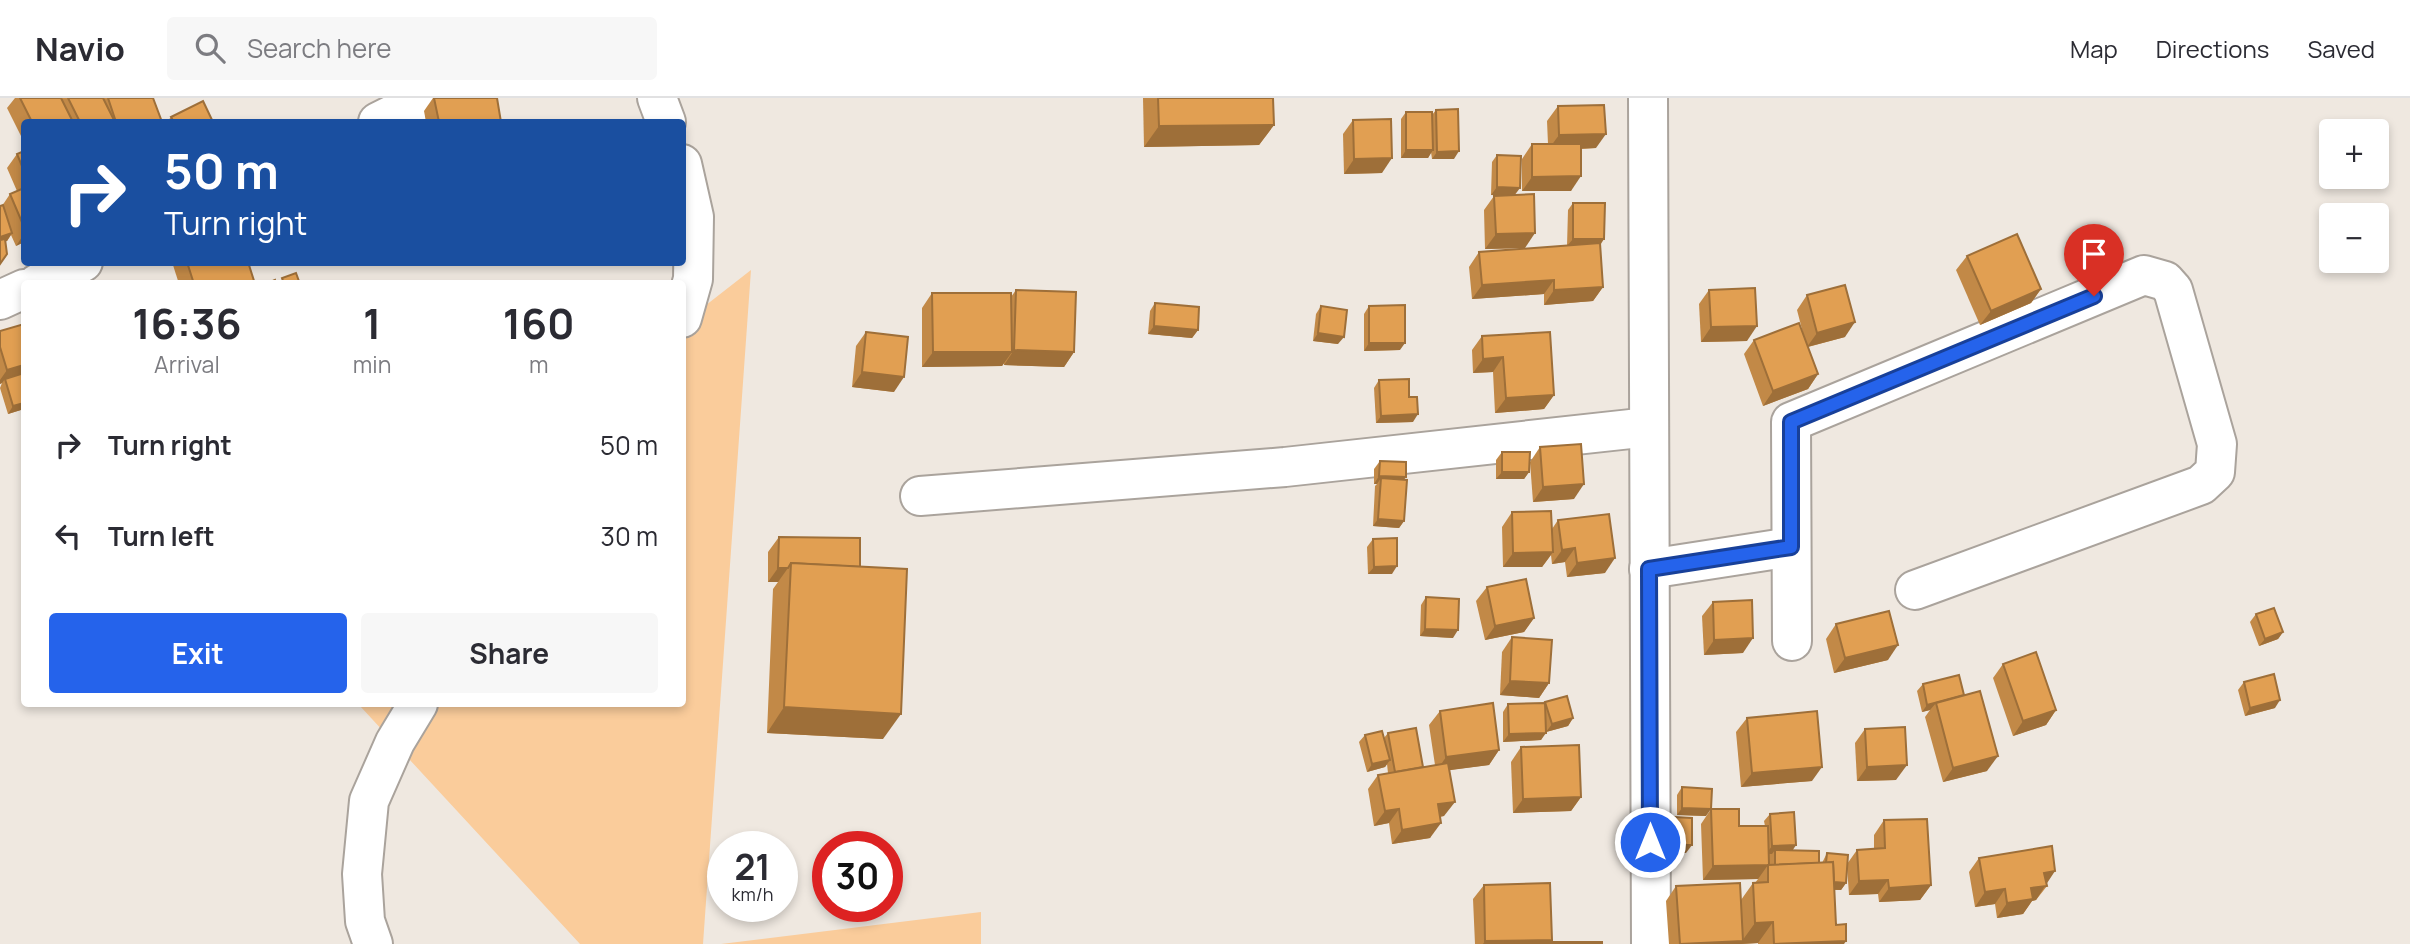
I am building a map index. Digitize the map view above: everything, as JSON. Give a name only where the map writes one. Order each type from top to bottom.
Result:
[{"type":"street","points":[[384,119],[426,98]]},
{"type":"street","points":[[657,98],[665,119]]},
{"type":"street","points":[[1648,98],[1651,944]]},
{"type":"street","points":[[686,182],[694,217],[693,279],[686,304]]},
{"type":"street","points":[[45,280],[75,266]]},
{"type":"street","points":[[1792,641],[1791,422],[2144,275],[2165,281],[2173,290],[2217,444],[2215,472],[2201,485],[1914,590]]},
{"type":"street","points":[[0,300],[21,290]]},
{"type":"street","points":[[920,496],[1285,467],[1649,427]]},
{"type":"street","points":[[1649,569],[1791,547]]},
{"type":"street","points":[[373,944],[365,921],[362,874],[369,801],[395,742],[416,707]]},
{"type":"shaded area","points":[[751,270],[711,831],[707,831],[703,944],[580,944],[361,707],[686,707],[686,321]]},
{"type":"shaded area","points":[[981,912],[981,944],[721,944],[903,922]]},
{"type":"building","points":[[20,98],[61,98],[72,119],[30,119]]},
{"type":"building","points":[[68,98],[103,98],[114,119],[78,119]]},
{"type":"building","points":[[108,98],[153,98],[161,119],[115,119]]},
{"type":"building","points":[[434,98],[497,98],[500,119],[438,119]]},
{"type":"building","points":[[1158,98],[1273,98],[1274,125],[1159,126]]},
{"type":"building","points":[[203,101],[212,119],[172,119],[171,117]]},
{"type":"building","points":[[1604,105],[1606,134],[1559,135],[1558,106]]},
{"type":"building","points":[[1458,109],[1459,151],[1437,152],[1436,110]]},
{"type":"building","points":[[1406,112],[1432,112],[1433,150],[1406,150]]},
{"type":"building","points":[[1391,119],[1392,158],[1354,159],[1353,120]]},
{"type":"building","points":[[1532,144],[1581,144],[1581,176],[1532,177]]},
{"type":"building","points":[[1497,155],[1521,156],[1520,188],[1497,187]]},
{"type":"building","points":[[21,189],[21,220],[10,194]]},
{"type":"building","points":[[1534,194],[1535,233],[1496,234],[1494,196]]},
{"type":"building","points":[[1573,203],[1605,203],[1604,239],[1573,239]]},
{"type":"building","points":[[3,205],[12,233],[0,237],[0,206]]},
{"type":"building","points":[[2017,234],[2041,289],[1991,311],[1967,256]]},
{"type":"building","points":[[5,239],[7,254],[0,264],[0,240]]},
{"type":"building","points":[[1600,243],[1603,287],[1554,290],[1554,280],[1482,285],[1479,252]]},
{"type":"building","points":[[188,266],[249,266],[254,280],[193,280]]},
{"type":"building","points":[[296,273],[299,280],[283,280]]},
{"type":"building","points":[[1845,285],[1855,322],[1817,333],[1807,295]]},
{"type":"building","points":[[1755,288],[1757,326],[1711,327],[1709,290]]},
{"type":"building","points":[[1016,290],[1076,292],[1074,352],[1014,350]]},
{"type":"building","points":[[932,293],[1011,293],[1012,352],[933,352]]},
{"type":"building","points":[[1155,303],[1199,307],[1198,330],[1154,326]]},
{"type":"building","points":[[1405,305],[1405,343],[1369,343],[1369,306]]},
{"type":"building","points":[[1321,306],[1347,310],[1344,337],[1318,333]]},
{"type":"building","points":[[1799,323],[1818,374],[1773,391],[1754,340]]},
{"type":"building","points":[[21,325],[21,366],[7,370],[0,347],[0,331]]},
{"type":"building","points":[[866,332],[908,337],[904,377],[862,372]]},
{"type":"building","points":[[1550,332],[1554,395],[1506,398],[1503,357],[1483,359],[1482,336]]},
{"type":"building","points":[[21,374],[21,404],[13,406],[5,379]]},
{"type":"building","points":[[1409,379],[1409,397],[1417,397],[1418,414],[1381,416],[1379,380]]},
{"type":"building","points":[[1581,444],[1584,484],[1543,487],[1540,447]]},
{"type":"building","points":[[1502,452],[1530,452],[1529,472],[1502,472]]},
{"type":"building","points":[[1380,461],[1406,462],[1406,477],[1379,476]]},
{"type":"building","points":[[1381,478],[1407,480],[1404,521],[1378,519]]},
{"type":"building","points":[[1551,511],[1553,552],[1513,553],[1512,512]]},
{"type":"building","points":[[1609,514],[1615,558],[1577,563],[1575,548],[1562,550],[1558,520]]},
{"type":"building","points":[[779,537],[860,538],[860,567],[791,563],[788,568],[778,568]]},
{"type":"building","points":[[1397,538],[1397,566],[1374,567],[1373,539]]},
{"type":"building","points":[[791,563],[907,569],[901,714],[784,707]]},
{"type":"building","points":[[1526,579],[1534,618],[1495,626],[1487,587]]},
{"type":"building","points":[[1426,597],[1459,599],[1458,630],[1425,629]]},
{"type":"building","points":[[1752,600],[1753,638],[1714,640],[1713,602]]},
{"type":"building","points":[[2274,608],[2283,632],[2265,639],[2256,614]]},
{"type":"building","points":[[1889,611],[1898,645],[1845,658],[1836,624]]},
{"type":"building","points":[[1512,637],[1552,640],[1549,683],[1510,681]]},
{"type":"building","points":[[2036,652],[2056,710],[2023,721],[2003,664]]},
{"type":"building","points":[[2274,674],[2280,700],[2250,708],[2244,682]]},
{"type":"building","points":[[1959,675],[1964,695],[1927,705],[1923,684]]},
{"type":"building","points":[[1980,691],[1998,756],[1953,768],[1936,703]]},
{"type":"building","points":[[1567,696],[1573,718],[1552,724],[1545,702]]},
{"type":"building","points":[[1493,703],[1499,750],[1446,757],[1440,711]]},
{"type":"building","points":[[1545,703],[1546,733],[1509,734],[1508,704]]},
{"type":"building","points":[[1817,711],[1822,767],[1752,773],[1747,718]]},
{"type":"building","points":[[1905,727],[1907,765],[1867,767],[1865,729]]},
{"type":"building","points":[[1416,728],[1423,767],[1395,772],[1388,733]]},
{"type":"building","points":[[1382,731],[1390,760],[1372,764],[1365,735]]},
{"type":"building","points":[[1579,745],[1581,797],[1523,799],[1521,747]]},
{"type":"building","points":[[1448,763],[1455,802],[1438,804],[1441,823],[1402,830],[1399,809],[1385,811],[1378,775]]},
{"type":"building","points":[[1682,787],[1712,789],[1711,809],[1682,808]]},
{"type":"building","points":[[1711,809],[1739,809],[1739,826],[1768,826],[1769,865],[1713,866]]},
{"type":"building","points":[[1794,812],[1796,845],[1772,846],[1770,814]]},
{"type":"building","points":[[1674,817],[1692,818],[1692,845],[1674,845]]},
{"type":"building","points":[[1927,819],[1931,885],[1889,888],[1888,880],[1859,881],[1857,850],[1885,848],[1884,820]]},
{"type":"building","points":[[2052,846],[2055,871],[2044,873],[2047,886],[2031,888],[2033,899],[2007,903],[2005,889],[1985,892],[1979,858]]},
{"type":"building","points":[[1775,850],[1819,851],[1819,863],[1775,865]]},
{"type":"building","points":[[1827,853],[1848,855],[1846,883],[1834,882],[1833,862],[1826,863]]},
{"type":"building","points":[[1833,862],[1836,925],[1846,924],[1846,941],[1774,944],[1773,922],[1755,923],[1753,883],[1768,882],[1768,865]]},
{"type":"building","points":[[1550,883],[1552,940],[1485,941],[1484,885]]},
{"type":"building","points":[[1740,883],[1743,941],[1680,944],[1676,886]]},
{"type":"building","points":[[1602,942],[1602,944],[1543,944]]},
{"type":"route","points":[[1650,842],[1649,569],[1791,547],[1791,422],[2094,296]]}]
